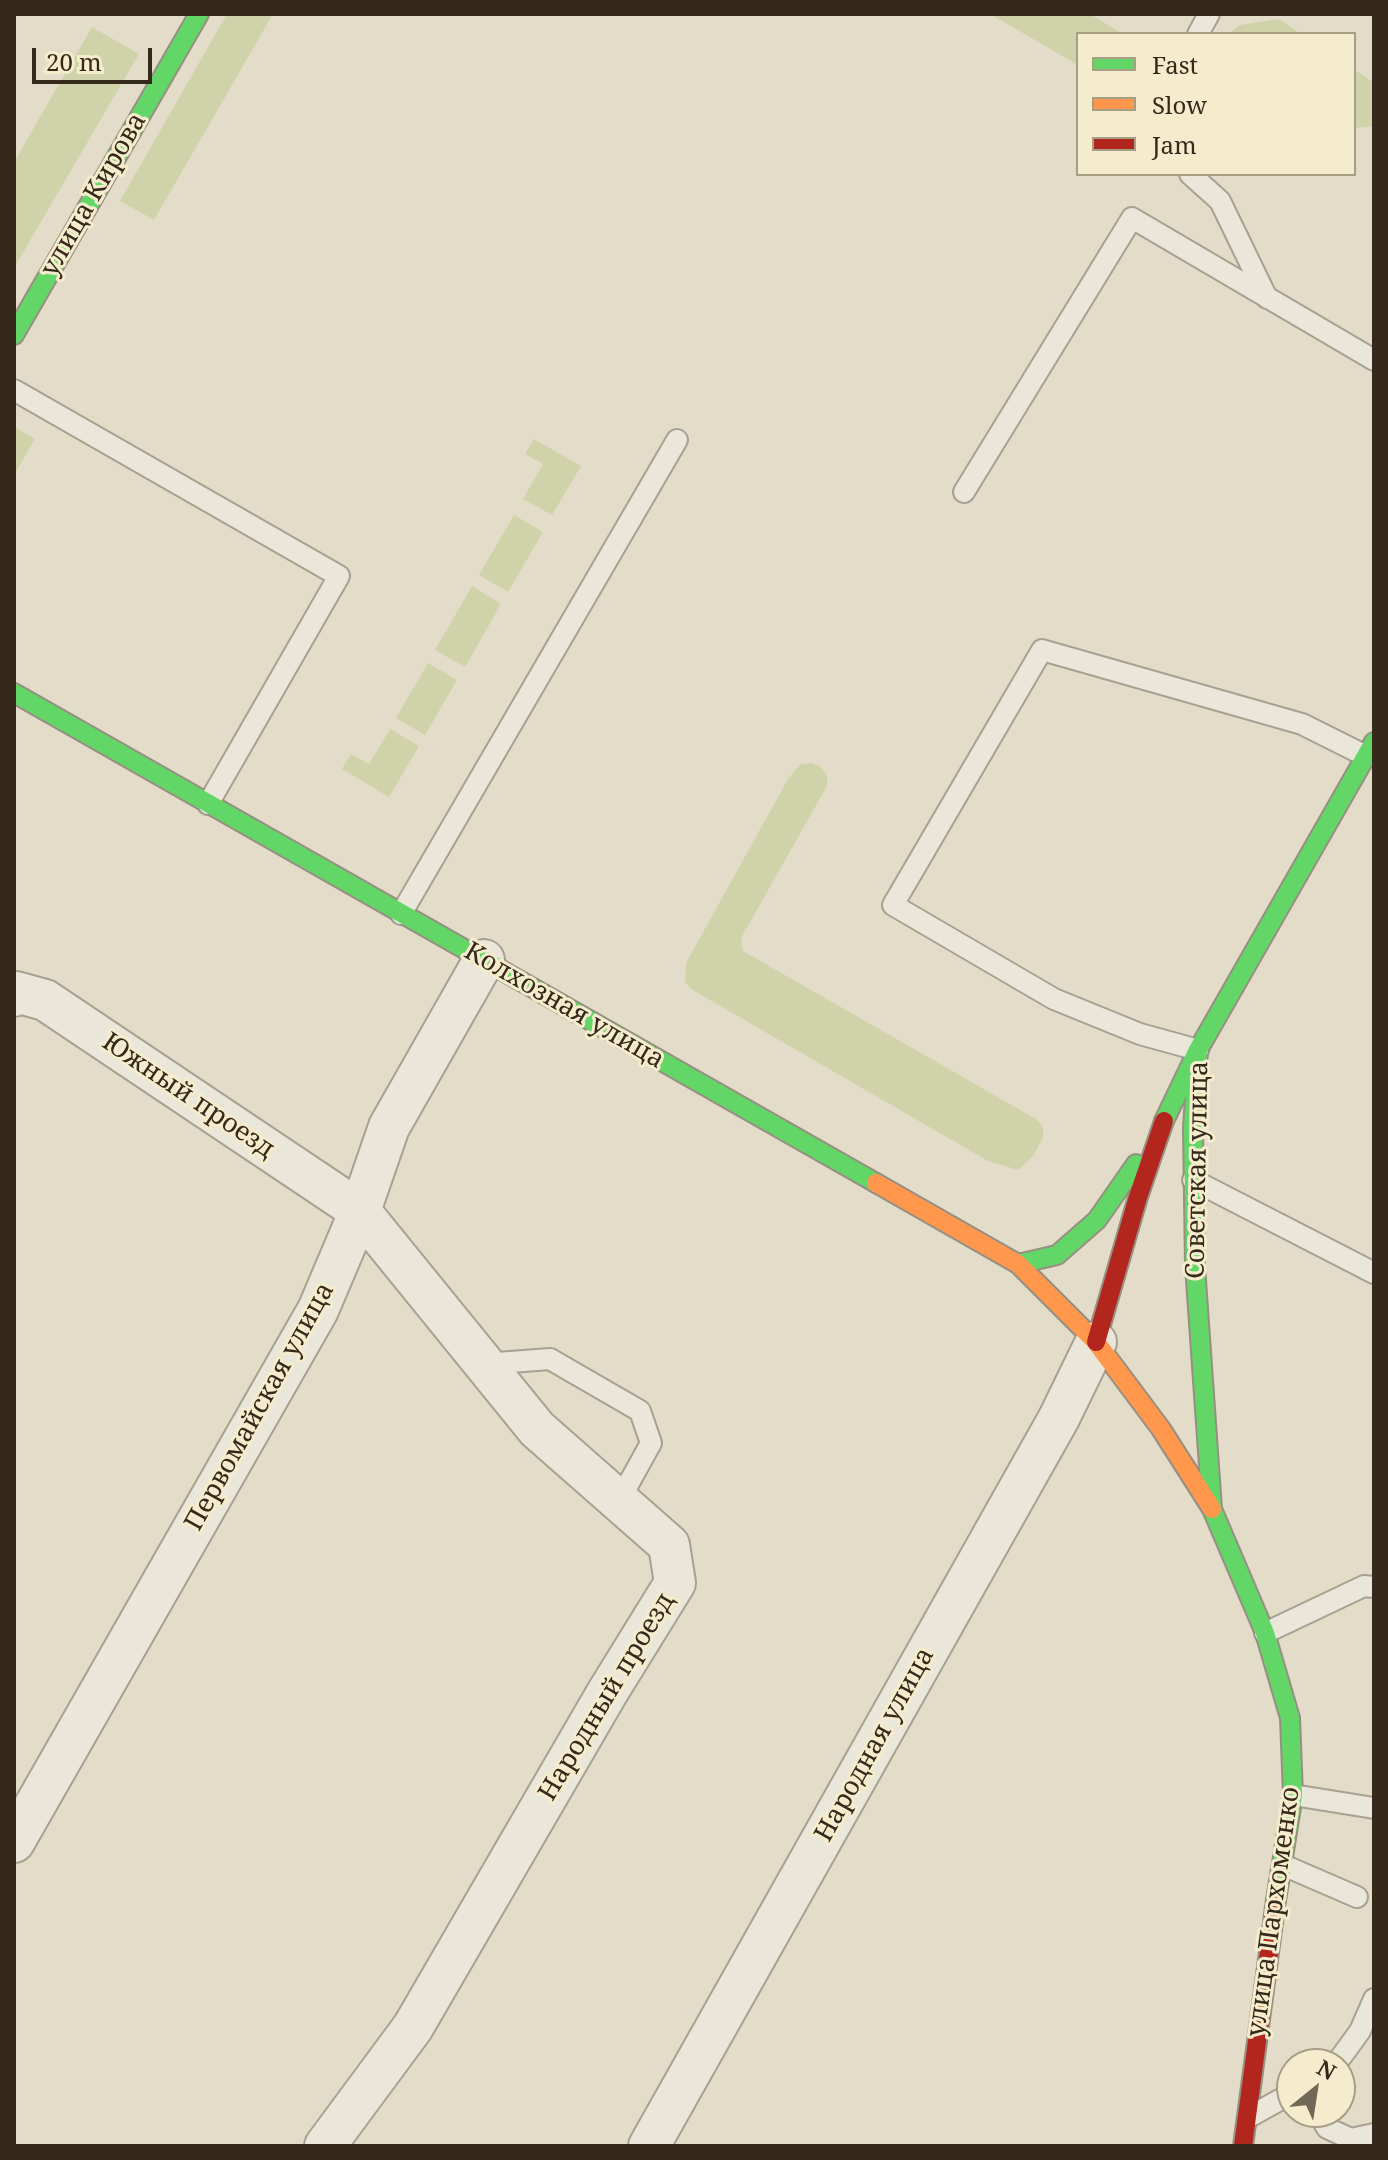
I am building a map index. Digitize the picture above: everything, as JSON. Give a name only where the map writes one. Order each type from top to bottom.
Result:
[{"type":"street","name":"улица Кирова","points":[[14,335],[199,14]]},
{"type":"street","name":"Колхозная улица","points":[[14,693],[1018,1264],[1096,1342]]},
{"type":"street","name":"Советская улица","points":[[1265,1633],[1212,1509],[1195,1266],[1193,1128],[1198,1050],[1370,749]]},
{"type":"street","name":"Первомайская улица","points":[[14,1842],[318,1310],[360,1211],[389,1127],[484,960]]},
{"type":"street","name":"Южный проезд","points":[[14,996],[16,992],[45,1000],[360,1211]]},
{"type":"street","points":[[1198,1050],[1164,1122],[1138,1197],[1096,1342],[1161,1429],[1212,1509]]},
{"type":"street","points":[[1018,1264],[1057,1255],[1097,1220],[1164,1122]]},
{"type":"street","name":"Народный проезд","points":[[325,2146],[413,2027],[607,1693],[675,1583],[669,1545],[537,1429],[360,1211]]},
{"type":"street","name":"Народная улица","points":[[649,2146],[1059,1418],[1096,1342]]},
{"type":"street","name":"улица Пархоменко","points":[[1243,2146],[1269,1941],[1293,1795],[1290,1718],[1265,1633]]},
{"type":"lane","points":[[1199,32],[1209,14]]},
{"type":"lane","points":[[1192,176],[1220,201],[1267,299]]},
{"type":"lane","points":[[964,492],[1132,218],[1374,360]]},
{"type":"lane","points":[[14,390],[339,576],[208,804]]},
{"type":"lane","points":[[401,914],[677,440]]},
{"type":"lane","points":[[1198,1050],[1140,1034],[1054,999],[893,905],[1042,650],[1302,724],[1370,749]]},
{"type":"lane","points":[[1193,1180],[1374,1273]]},
{"type":"lane","points":[[484,1364],[550,1359],[640,1411],[651,1443],[619,1501]]},
{"type":"lane","points":[[1265,1633],[1364,1586],[1374,1587]]},
{"type":"lane","points":[[1293,1795],[1374,1808]]},
{"type":"lane","points":[[1283,1865],[1357,1897]]},
{"type":"lane","points":[[1351,2048],[1367,2031],[1374,1999]]},
{"type":"lane","points":[[1246,2119],[1276,2102]]},
{"type":"lane","points":[[1327,2128],[1351,2139],[1374,2134]]},
{"type":"green space","points":[[227,14],[273,14],[154,220],[120,201]]},
{"type":"green space","points":[[990,14],[1090,14],[1120,32],[1076,32],[1076,64]]},
{"type":"green space","points":[[1279,19],[1298,32],[1231,32],[1240,25]]},
{"type":"green space","points":[[92,27],[139,54],[14,268],[14,162]]},
{"type":"green space","points":[[1356,70],[1374,83],[1374,126],[1356,128]]},
{"type":"green space","points":[[14,427],[35,439],[14,475]]},
{"type":"green space","points":[[534,439],[581,466],[552,515],[523,499],[543,464],[525,454]]},
{"type":"green space","points":[[514,515],[543,532],[508,592],[479,575]]},
{"type":"green space","points":[[472,586],[501,604],[465,667],[435,650]]},
{"type":"green space","points":[[428,663],[457,680],[425,735],[396,718]]},
{"type":"green space","points":[[390,729],[419,746],[389,797],[342,769],[351,754],[369,764]]},
{"type":"green space","points":[[812,763],[821,767],[827,776],[827,786],[741,938],[743,951],[1036,1119],[1043,1127],[1043,1138],[1033,1156],[1018,1170],[988,1161],[691,989],[685,982],[686,963],[788,779],[801,764]]},
{"type":"traffic: fast","points":[[14,335],[199,14]]},
{"type":"traffic: fast","points":[[14,693],[876,1183]]},
{"type":"traffic: fast","points":[[1164,1121],[1198,1050],[1374,742]]},
{"type":"traffic: fast","points":[[1198,1050],[1193,1128],[1195,1266],[1212,1509],[1265,1633],[1290,1718],[1293,1795],[1276,1900]]},
{"type":"traffic: fast","points":[[1018,1264],[1057,1255],[1097,1220],[1136,1164]]},
{"type":"traffic: slow","points":[[876,1183],[1018,1264],[1096,1342],[1161,1429],[1212,1509]]},
{"type":"traffic: jam","points":[[1096,1342],[1138,1197],[1164,1121]]},
{"type":"traffic: jam","points":[[1243,2146],[1276,1900]]}]
